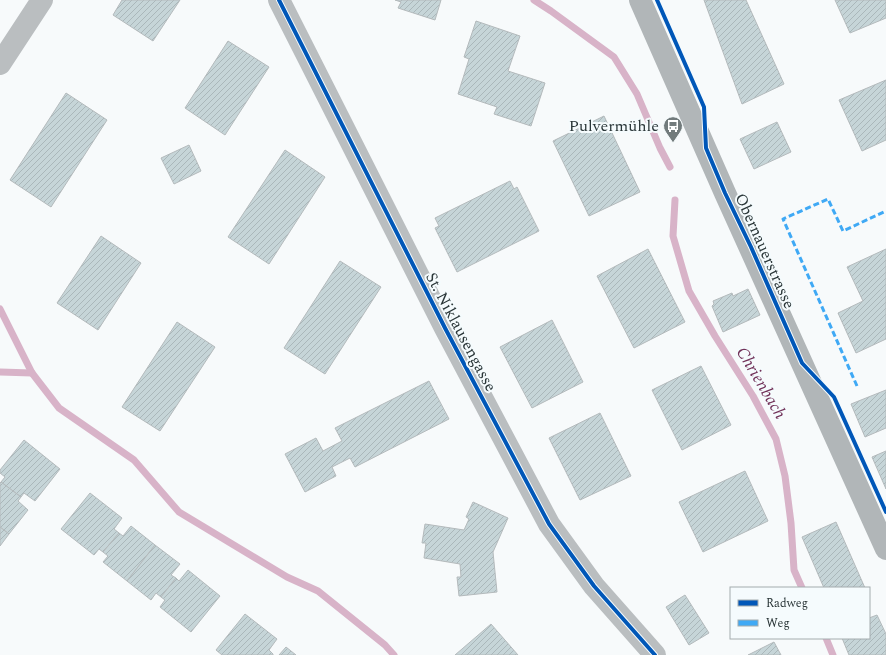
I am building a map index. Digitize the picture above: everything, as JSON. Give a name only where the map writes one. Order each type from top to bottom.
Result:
[{"type":"main road","name":"Obernauerstrasse","points":[[640,0],[725,193],[751,247],[886,549]]},
{"type":"street","points":[[0,64],[42,0]]},
{"type":"street","name":"St. Niklausengasse","points":[[279,0],[445,328],[549,524],[594,586],[655,655]]},
{"type":"building","points":[[122,0],[180,0],[153,41],[113,15]]},
{"type":"building","points":[[395,0],[441,0],[435,20],[398,8],[401,2]]},
{"type":"building","points":[[704,0],[746,0],[784,84],[742,104]]},
{"type":"building","points":[[835,0],[886,0],[886,18],[850,33]]},
{"type":"building","points":[[476,21],[520,36],[508,71],[545,83],[531,126],[494,114],[497,107],[458,94],[469,59],[464,57]]},
{"type":"building","points":[[228,41],[269,67],[225,135],[185,108]]},
{"type":"building","points":[[886,80],[886,140],[862,151],[839,100]]},
{"type":"building","points":[[66,93],[107,120],[51,207],[10,180]]},
{"type":"building","points":[[604,116],[640,192],[589,216],[553,141]]},
{"type":"building","points":[[777,122],[791,152],[754,169],[740,139]]},
{"type":"building","points":[[189,145],[201,171],[174,184],[161,158]]},
{"type":"building","points":[[285,150],[325,177],[269,264],[228,237]]},
{"type":"building","points":[[510,181],[514,189],[517,187],[539,231],[457,272],[435,228],[439,226],[435,218]]},
{"type":"building","points":[[101,236],[141,263],[98,330],[57,303]]},
{"type":"building","points":[[648,249],[685,322],[634,348],[597,276]]},
{"type":"building","points":[[886,249],[886,339],[856,353],[838,313],[863,301],[847,267]]},
{"type":"building","points":[[340,261],[381,287],[325,374],[284,348]]},
{"type":"building","points":[[748,289],[760,315],[723,332],[712,306],[714,304],[713,301],[732,293],[733,296]]},
{"type":"building","points":[[552,320],[583,382],[532,408],[500,347]]},
{"type":"building","points":[[177,322],[215,347],[160,431],[122,407]]},
{"type":"building","points":[[701,366],[731,425],[682,450],[652,390]]},
{"type":"building","points":[[429,381],[449,419],[355,467],[350,458],[332,467],[336,476],[305,492],[285,454],[316,438],[323,451],[342,441],[335,428]]},
{"type":"building","points":[[886,390],[886,428],[865,437],[851,404]]},
{"type":"building","points":[[600,413],[631,476],[580,500],[549,438]]},
{"type":"building","points":[[24,440],[60,469],[35,501],[24,493],[21,497],[1,482],[5,477],[0,473],[0,470]]},
{"type":"building","points":[[886,451],[886,489],[872,457]]},
{"type":"building","points":[[745,471],[768,521],[703,552],[679,502]]},
{"type":"building","points":[[1,482],[21,497],[18,501],[28,510],[9,534],[0,527]]},
{"type":"building","points":[[90,493],[122,518],[114,529],[119,533],[103,552],[99,549],[94,555],[61,529]]},
{"type":"building","points":[[473,502],[508,518],[493,552],[497,592],[459,596],[457,577],[461,577],[460,564],[424,558],[426,543],[422,543],[425,524],[464,530],[469,519],[466,517]]},
{"type":"building","points":[[836,522],[865,587],[824,587],[802,537]]},
{"type":"building","points":[[131,526],[155,545],[127,581],[103,562],[108,556],[103,552],[119,533],[123,536]]},
{"type":"building","points":[[0,527],[9,534],[0,546]]},
{"type":"building","points":[[155,545],[180,564],[171,575],[176,578],[161,597],[156,593],[151,600],[127,581]]},
{"type":"building","points":[[188,570],[220,596],[191,632],[160,607],[165,600],[161,597],[176,578],[179,581]]},
{"type":"building","points":[[685,595],[709,633],[689,645],[666,607]]},
{"type":"building","points":[[245,614],[277,639],[269,650],[273,655],[222,655],[216,650]]},
{"type":"building","points":[[877,615],[886,634],[886,655],[849,655],[842,639],[870,639],[870,618]]},
{"type":"building","points":[[491,624],[518,655],[455,655]]},
{"type":"building","points":[[774,642],[781,655],[748,655]]},
{"type":"building","points":[[286,647],[296,655],[279,655]]},
{"type":"waterway","name":"Chrienbach","points":[[534,0],[614,57],[637,94],[660,148],[670,167]]},
{"type":"waterway","name":"Chrienbach","points":[[675,200],[673,236],[689,291],[715,336],[753,396],[776,439],[785,476],[791,523],[794,570],[802,587]]},
{"type":"waterway","points":[[0,309],[32,373],[59,408],[134,460],[179,512],[287,577],[318,591],[385,645],[394,655]]},
{"type":"waterway","points":[[0,372],[32,373]]},
{"type":"waterway","name":"Chrienbach","points":[[826,639],[833,655]]},
{"type":"marked path","points":[[857,386],[783,219],[828,199],[843,231],[886,211]]},
{"type":"cycle path","points":[[279,0],[445,328],[549,524],[594,586],[655,655]]},
{"type":"cycle path","points":[[657,0],[704,107],[706,148],[725,193],[751,247],[802,363],[834,397],[886,512]]},
{"type":"place","name":"Pulvermühle","points":[[673,143]]}]
